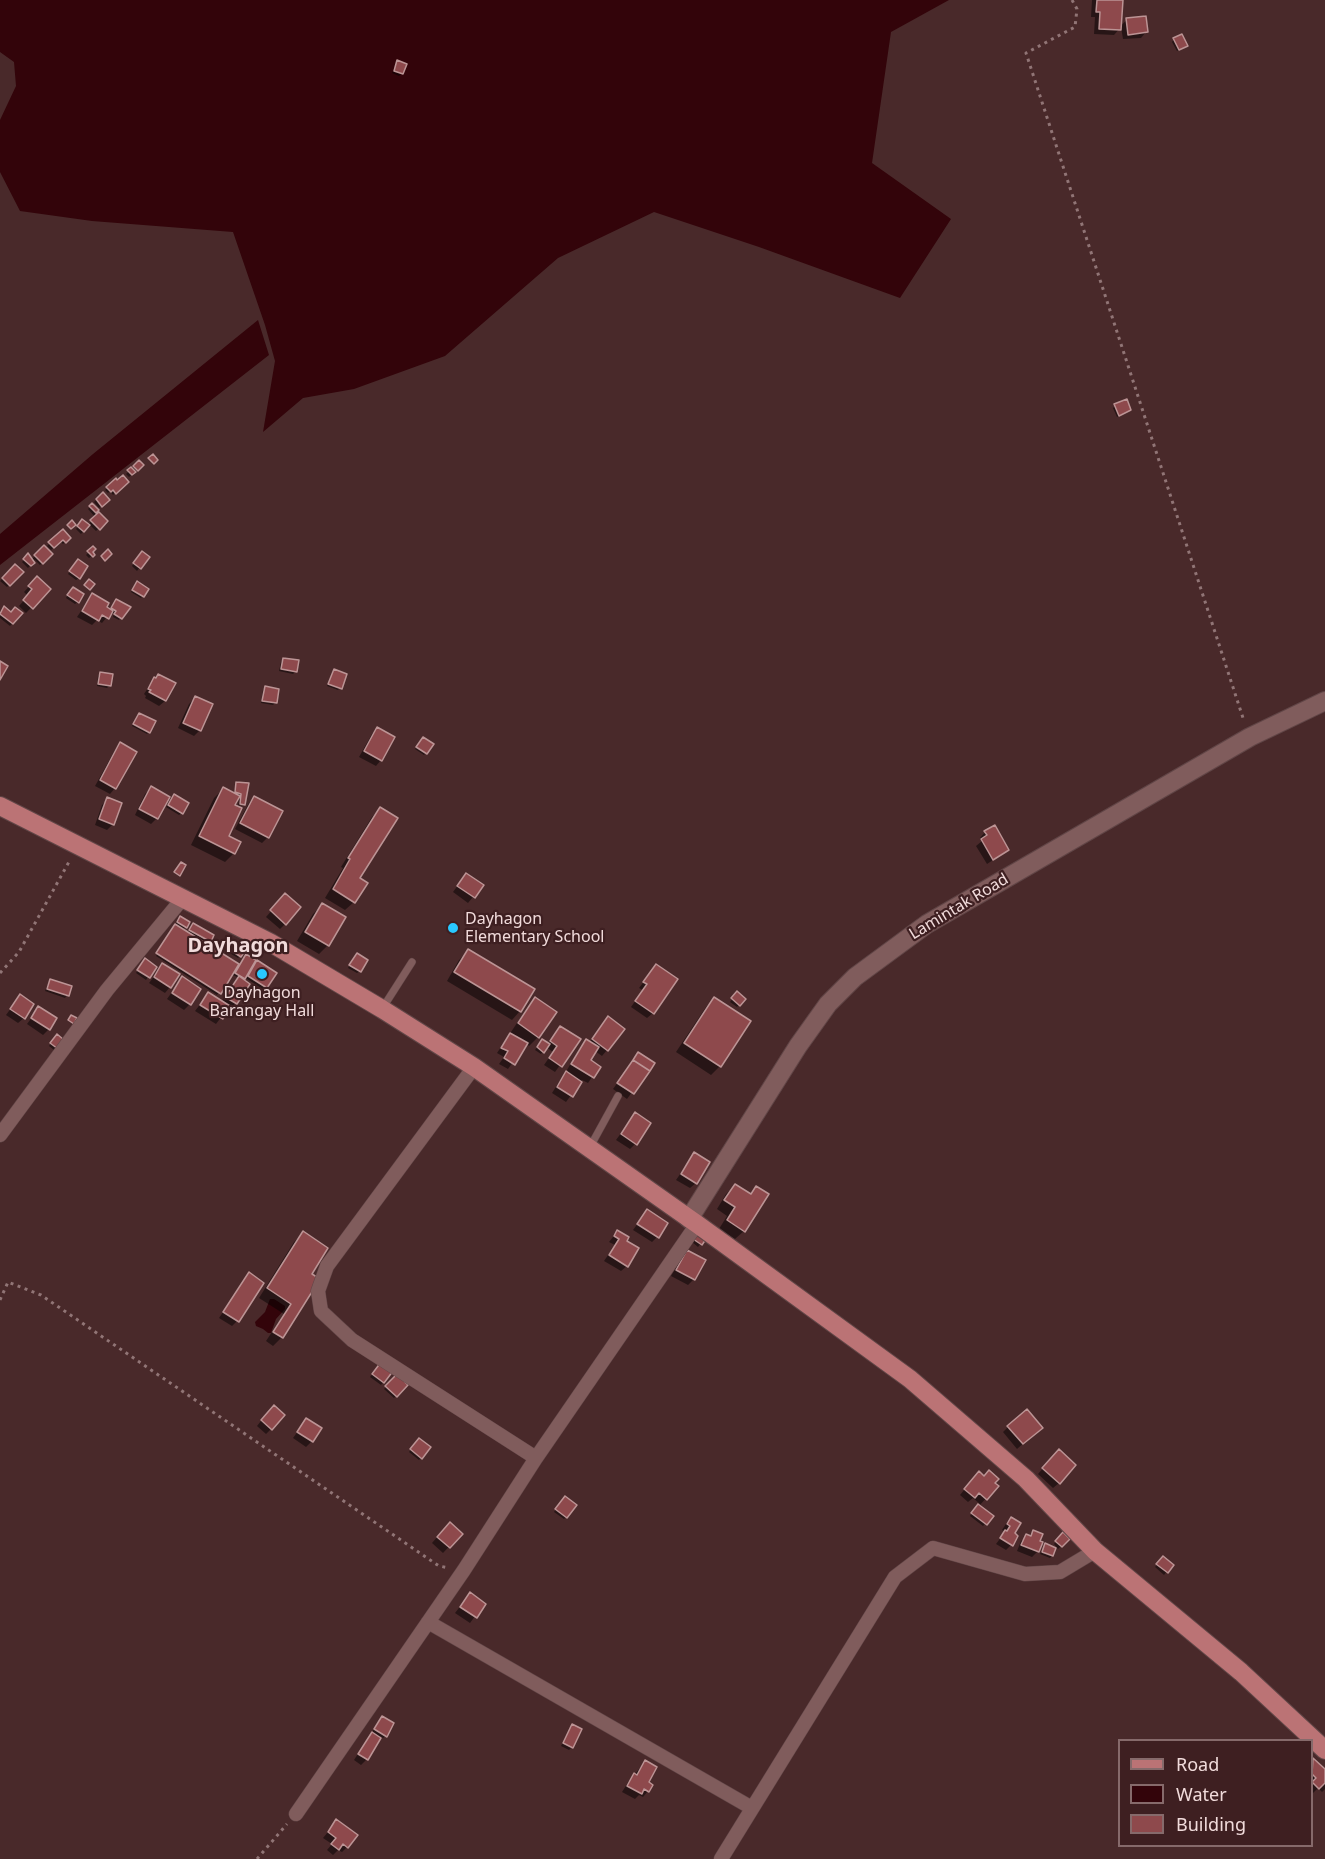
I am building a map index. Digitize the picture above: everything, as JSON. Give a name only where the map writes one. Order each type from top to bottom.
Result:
[{"type":"main road","name":"Lamintak Road","points":[[693,1222],[798,1046],[828,1004],[855,977],[927,924],[1250,737],[1325,701]]},
{"type":"main road","points":[[0,806],[271,943],[382,1008],[474,1067],[693,1222],[910,1379],[1026,1479],[1095,1551],[1240,1672],[1325,1750]]},
{"type":"street","points":[[0,1134],[107,990],[183,898]]},
{"type":"street","points":[[474,1067],[327,1266],[318,1291],[321,1311],[352,1340],[536,1458]]},
{"type":"street","points":[[296,1814],[464,1570],[693,1222]]},
{"type":"street","points":[[721,1859],[896,1577],[933,1548],[1025,1574],[1060,1572],[1095,1551]]},
{"type":"street","points":[[428,1622],[752,1808]]},
{"type":"lane","points":[[382,1008],[412,962]]},
{"type":"lane","points":[[589,1149],[618,1096]]},
{"type":"path","points":[[1072,0],[1077,9],[1075,27],[1026,53],[1250,737]]},
{"type":"path","points":[[0,973],[19,952],[64,868],[80,847]]},
{"type":"path","points":[[0,1300],[8,1282],[41,1295],[439,1566],[464,1570]]},
{"type":"path","points":[[257,1859],[296,1814]]},
{"type":"water","points":[[0,0],[949,0],[891,32],[872,163],[951,219],[900,298],[654,212],[558,258],[445,356],[354,389],[303,398],[263,432],[275,361],[233,232],[92,221],[20,211],[0,172],[0,120],[16,86],[14,62],[0,52]]},
{"type":"water","points":[[258,320],[269,355],[0,565],[0,534],[93,454]]},
{"type":"water","points":[[270,1299],[285,1306],[285,1309],[276,1319],[271,1333],[268,1333],[256,1326],[255,1322],[265,1312]]},
{"type":"building","points":[[1097,0],[1123,0],[1121,30],[1099,29],[1100,12],[1096,12]]},
{"type":"building","points":[[1146,16],[1148,32],[1128,35],[1126,18]]},
{"type":"building","points":[[1182,34],[1188,46],[1179,50],[1173,38]]},
{"type":"building","points":[[397,60],[407,64],[403,74],[394,71]]},
{"type":"building","points":[[1127,399],[1131,410],[1119,416],[1114,404]]},
{"type":"building","points":[[153,454],[158,460],[154,464],[148,458]]},
{"type":"building","points":[[139,460],[144,465],[138,471],[133,466]]},
{"type":"building","points":[[131,467],[136,472],[132,475],[127,470]]},
{"type":"building","points":[[123,475],[129,482],[116,494],[106,487],[116,478],[117,480]]},
{"type":"building","points":[[103,492],[110,500],[102,507],[96,499]]},
{"type":"building","points":[[92,503],[99,510],[96,513],[89,506]]},
{"type":"building","points":[[99,512],[108,521],[100,530],[90,520]]},
{"type":"building","points":[[82,519],[90,525],[84,532],[77,526]]},
{"type":"building","points":[[72,520],[76,525],[71,529],[67,525]]},
{"type":"building","points":[[63,529],[71,538],[66,543],[63,540],[54,548],[48,542]]},
{"type":"building","points":[[44,545],[53,554],[43,564],[34,555]]},
{"type":"building","points":[[93,546],[96,549],[93,557],[87,551]]},
{"type":"building","points":[[108,549],[112,554],[105,561],[101,556]]},
{"type":"building","points":[[142,551],[150,557],[141,569],[133,563]]},
{"type":"building","points":[[28,553],[35,563],[31,566],[23,559]]},
{"type":"building","points":[[78,559],[88,566],[80,579],[69,571]]},
{"type":"building","points":[[15,564],[24,572],[10,586],[2,578]]},
{"type":"building","points":[[37,576],[51,589],[33,609],[23,600],[32,589],[28,586]]},
{"type":"building","points":[[89,579],[95,584],[90,590],[84,585]]},
{"type":"building","points":[[137,581],[149,589],[144,597],[132,590]]},
{"type":"building","points":[[73,587],[84,594],[79,603],[67,595]]},
{"type":"building","points":[[92,593],[109,603],[107,607],[113,611],[109,619],[102,615],[99,621],[82,611]]},
{"type":"building","points":[[116,599],[131,607],[122,619],[114,614],[116,611],[111,608]]},
{"type":"building","points":[[4,606],[11,612],[15,607],[23,613],[13,624],[0,614]]},
{"type":"building","points":[[283,658],[299,660],[297,672],[281,669]]},
{"type":"building","points":[[0,661],[8,666],[0,680]]},
{"type":"building","points":[[334,669],[347,674],[342,689],[328,684]]},
{"type":"building","points":[[100,672],[113,674],[111,686],[98,684]]},
{"type":"building","points":[[158,674],[176,683],[166,701],[149,692],[151,690],[148,689]]},
{"type":"building","points":[[265,686],[279,689],[277,703],[262,701]]},
{"type":"building","points":[[195,696],[213,704],[201,731],[183,723]]},
{"type":"building","points":[[139,713],[156,721],[150,733],[133,724]]},
{"type":"building","points":[[377,727],[395,737],[382,761],[364,751]]},
{"type":"building","points":[[423,737],[434,744],[427,754],[416,747]]},
{"type":"building","points":[[120,742],[137,752],[116,789],[100,780]]},
{"type":"building","points":[[236,782],[249,783],[245,805],[240,804],[241,794],[235,792]]},
{"type":"building","points":[[151,786],[170,797],[158,819],[139,809]]},
{"type":"building","points":[[223,787],[240,796],[235,805],[242,808],[229,836],[241,842],[235,854],[199,836]]},
{"type":"building","points":[[174,794],[189,803],[183,814],[168,805]]},
{"type":"building","points":[[254,796],[283,811],[269,838],[240,823]]},
{"type":"building","points":[[107,797],[122,803],[114,825],[99,819]]},
{"type":"building","points":[[380,807],[398,818],[360,878],[368,883],[355,903],[333,889],[350,859],[348,858]]},
{"type":"building","points":[[995,825],[1009,850],[993,860],[981,839],[987,835],[984,831]]},
{"type":"building","points":[[181,862],[186,865],[180,876],[174,872]]},
{"type":"building","points":[[466,873],[484,885],[475,898],[457,886]]},
{"type":"building","points":[[285,893],[301,907],[286,925],[270,910]]},
{"type":"building","points":[[322,903],[346,917],[329,946],[305,932]]},
{"type":"building","points":[[180,916],[190,922],[187,928],[177,922]]},
{"type":"building","points":[[193,923],[214,935],[211,942],[189,930]]},
{"type":"building","points":[[175,924],[239,964],[221,994],[156,953]]},
{"type":"building","points":[[230,942],[245,951],[241,957],[227,948]]},
{"type":"building","points":[[468,949],[535,989],[521,1012],[454,972]]},
{"type":"building","points":[[357,953],[368,960],[361,972],[349,965]]},
{"type":"building","points":[[246,954],[256,960],[245,979],[235,973]]},
{"type":"building","points":[[145,958],[157,967],[150,978],[137,970]]},
{"type":"building","name":"Dayhagon Barangay Hall","points":[[257,960],[277,973],[267,988],[248,976]]},
{"type":"building","points":[[162,963],[180,974],[171,988],[154,977]]},
{"type":"building","points":[[656,964],[678,979],[654,1014],[635,1001],[647,984],[643,982]]},
{"type":"building","points":[[182,976],[201,989],[191,1005],[172,993]]},
{"type":"building","points":[[239,976],[250,984],[237,1004],[225,997]]},
{"type":"building","points":[[50,979],[72,986],[69,996],[47,989]]},
{"type":"building","points":[[737,991],[746,999],[740,1006],[731,998]]},
{"type":"building","points":[[208,992],[230,1006],[223,1019],[200,1005]]},
{"type":"building","points":[[20,994],[34,1004],[25,1019],[10,1009]]},
{"type":"building","points":[[535,997],[557,1012],[539,1038],[518,1023]]},
{"type":"building","points":[[714,997],[751,1021],[721,1067],[684,1043]]},
{"type":"building","points":[[38,1006],[57,1018],[50,1030],[31,1018]]},
{"type":"building","points":[[71,1015],[77,1018],[74,1024],[68,1020]]},
{"type":"building","points":[[608,1016],[625,1029],[608,1051],[592,1039]]},
{"type":"building","points":[[560,1026],[581,1039],[562,1067],[549,1058],[557,1046],[550,1041]]},
{"type":"building","points":[[510,1033],[528,1043],[515,1065],[504,1058],[508,1051],[501,1048]]},
{"type":"building","points":[[57,1034],[64,1040],[58,1049],[50,1043]]},
{"type":"building","points":[[542,1039],[550,1044],[544,1053],[537,1047]]},
{"type":"building","points":[[586,1039],[599,1047],[591,1060],[601,1067],[594,1078],[571,1064]]},
{"type":"building","points":[[638,1052],[655,1063],[650,1071],[633,1060]]},
{"type":"building","points":[[633,1060],[650,1071],[634,1094],[617,1083]]},
{"type":"building","points":[[566,1071],[582,1082],[573,1097],[557,1087]]},
{"type":"building","points":[[635,1112],[651,1123],[637,1145],[621,1134]]},
{"type":"building","points":[[694,1152],[710,1162],[697,1184],[681,1174]]},
{"type":"building","points":[[735,1184],[751,1194],[756,1186],[769,1194],[745,1232],[727,1220],[735,1207],[724,1200]]},
{"type":"building","points":[[647,1209],[668,1223],[659,1238],[637,1224]]},
{"type":"building","points":[[617,1230],[629,1237],[627,1241],[639,1248],[628,1267],[609,1255],[619,1239],[614,1236]]},
{"type":"building","points":[[303,1231],[328,1248],[312,1274],[320,1279],[283,1338],[273,1332],[291,1304],[267,1288]]},
{"type":"building","points":[[698,1232],[706,1239],[702,1245],[693,1239]]},
{"type":"building","points":[[687,1250],[706,1260],[695,1280],[676,1270]]},
{"type":"building","points":[[249,1272],[264,1283],[239,1322],[223,1312]]},
{"type":"building","points":[[381,1362],[393,1371],[384,1383],[372,1374]]},
{"type":"building","points":[[397,1374],[408,1385],[397,1397],[385,1386]]},
{"type":"building","points":[[274,1405],[285,1415],[272,1430],[261,1420]]},
{"type":"building","points":[[1027,1409],[1043,1428],[1023,1444],[1007,1426]]},
{"type":"building","points":[[306,1418],[322,1428],[313,1442],[297,1432]]},
{"type":"building","points":[[419,1438],[431,1447],[422,1459],[410,1449]]},
{"type":"building","points":[[1059,1449],[1076,1465],[1060,1484],[1042,1468]]},
{"type":"building","points":[[989,1470],[999,1479],[995,1483],[999,1486],[987,1500],[979,1493],[975,1498],[964,1489],[979,1471],[984,1476]]},
{"type":"building","points":[[565,1496],[577,1505],[567,1518],[555,1509]]},
{"type":"building","points":[[978,1504],[994,1516],[987,1525],[971,1513]]},
{"type":"building","points":[[1011,1517],[1021,1523],[1015,1533],[1018,1536],[1013,1546],[1000,1538],[1010,1526],[1007,1524]]},
{"type":"building","points":[[450,1522],[463,1534],[450,1548],[437,1537]]},
{"type":"building","points":[[1033,1530],[1043,1534],[1039,1552],[1021,1545],[1026,1534],[1031,1536]]},
{"type":"building","points":[[1063,1532],[1070,1539],[1062,1547],[1055,1541]]},
{"type":"building","points":[[1045,1543],[1056,1548],[1053,1556],[1042,1552]]},
{"type":"building","points":[[1163,1556],[1174,1565],[1168,1573],[1156,1564]]},
{"type":"building","points":[[470,1592],[486,1604],[477,1618],[460,1607]]},
{"type":"building","points":[[382,1716],[394,1723],[387,1737],[374,1729]]},
{"type":"building","points":[[572,1724],[582,1729],[573,1748],[563,1743]]},
{"type":"building","points":[[372,1732],[381,1738],[368,1760],[358,1754]]},
{"type":"building","points":[[1313,1758],[1325,1769],[1325,1783],[1319,1789],[1313,1783],[1316,1778],[1313,1775]]},
{"type":"building","points":[[645,1760],[657,1767],[649,1782],[653,1785],[649,1792],[644,1789],[642,1794],[627,1786],[634,1773],[637,1775]]},
{"type":"building","points":[[336,1819],[358,1835],[348,1848],[343,1844],[339,1850],[331,1844],[336,1838],[328,1832]]},
{"type":"place","name":"Dayhagon Elementary School","points":[[453,928]]},
{"type":"place","name":"Dayhagon Barangay Hall","points":[[262,974]]},
{"type":"district","name":"Dayhagon","points":[[238,946]]}]
